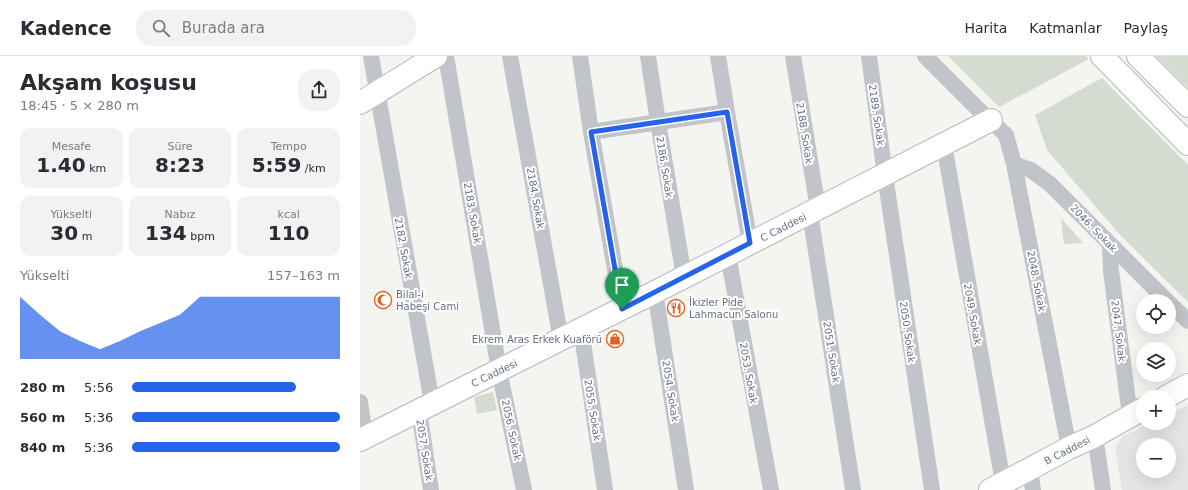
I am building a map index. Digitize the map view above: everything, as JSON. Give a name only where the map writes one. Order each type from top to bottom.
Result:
[{"type":"street","name":"2182. Sokak","points":[[371,56],[368,98],[425,407]]},
{"type":"street","points":[[368,98],[436,56]]},
{"type":"street","name":"2183. Sokak","points":[[446,56],[499,370]]},
{"type":"street","name":"2184. Sokak","points":[[510,56],[561,340]]},
{"type":"street","points":[[580,56],[591,132],[622,309]]},
{"type":"street","name":"2186. Sokak","points":[[648,56],[684,278]]},
{"type":"street","points":[[718,56],[750,243]]},
{"type":"street","name":"2188. Sokak","points":[[792,56],[814,211]]},
{"type":"street","name":"2189. Sokak","points":[[869,56],[885,175]]},
{"type":"street","name":"2048. Sokak","points":[[925,56],[1006,135],[1014,164],[1069,448]]},
{"type":"street","points":[[1102,56],[1188,144]]},
{"type":"street","points":[[1138,56],[1188,106]]},
{"type":"street","points":[[591,132],[727,112]]},
{"type":"street","name":"C Caddesi","points":[[363,439],[684,278],[991,120]]},
{"type":"street","name":"2049. Sokak","points":[[944,144],[997,487]]},
{"type":"street","name":"2046. Sokak","points":[[1014,164],[1031,170],[1050,184],[1160,294]]},
{"type":"street","name":"2050. Sokak","points":[[885,175],[932,490]]},
{"type":"street","name":"2051. Sokak","points":[[814,211],[853,490]]},
{"type":"street","name":"2047. Sokak","points":[[1110,245],[1111,271],[1136,407]]},
{"type":"street","name":"2053. Sokak","points":[[728,255],[771,490]]},
{"type":"street","name":"2054. Sokak","points":[[655,292],[686,490]]},
{"type":"street","name":"2046. Sokak","points":[[1176,310],[1188,321]]},
{"type":"street","name":"2055. Sokak","points":[[581,329],[605,490]]},
{"type":"street","name":"2056. Sokak","points":[[499,370],[524,490]]},
{"type":"street","points":[[1176,392],[1188,385]]},
{"type":"street","points":[[360,402],[363,439]]},
{"type":"street","name":"2057. Sokak","points":[[425,407],[432,490]]},
{"type":"street","name":"B Caddesi","points":[[997,487],[1031,480],[1069,448],[1095,436],[1136,413]]},
{"type":"street","points":[[1095,436],[1103,490]]},
{"type":"shaded area","points":[[948,56],[1085,56],[1089,59],[999,107]]},
{"type":"shaded area","points":[[1156,56],[1188,56],[1188,88]]},
{"type":"shaded area","points":[[1102,78],[1188,165],[1188,302],[1121,236],[1047,150],[1035,115]]},
{"type":"shaded area","points":[[1061,218],[1083,243],[1064,244]]},
{"type":"shaded area","points":[[493,392],[497,410],[477,414],[474,397]]},
{"type":"shaded area","points":[[1188,405],[1188,490],[1122,490],[1115,448],[1123,436],[1136,430],[1176,430],[1176,411]]},
{"type":"place","name":"Bilal-i Habeşi Cami","points":[[383,300]]},
{"type":"place","name":"İkizler Pide Lahmacun Salonu","points":[[676,308]]},
{"type":"place","name":"Ekrem Aras Erkek Kuaförü","points":[[615,339]]},
{"type":"route","points":[[727,112],[750,243],[622,309],[591,132],[727,112]]}]
